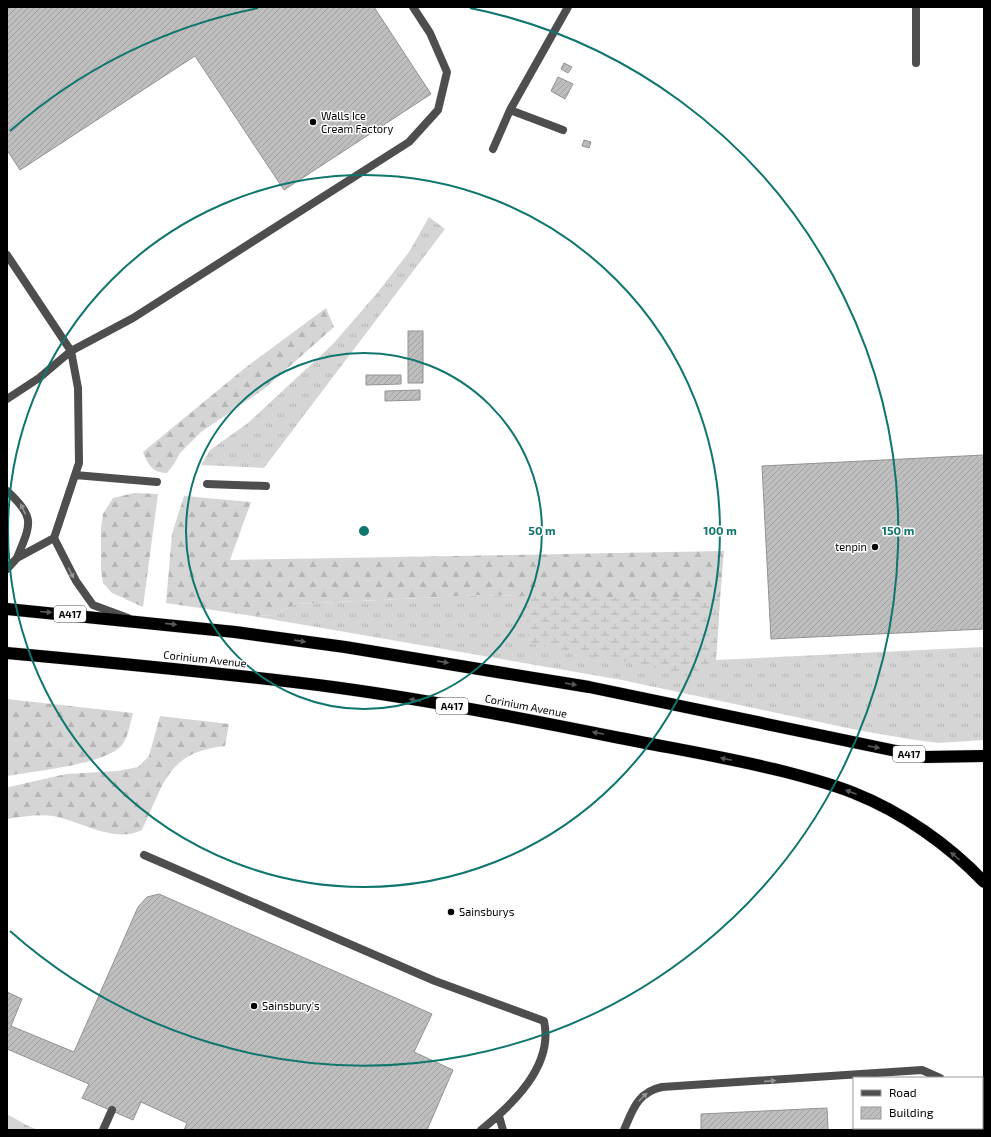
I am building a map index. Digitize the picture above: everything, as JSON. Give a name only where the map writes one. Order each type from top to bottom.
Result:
[{"type":"highway","name":"A417","points":[[7,609],[133,620],[236,632],[497,671],[589,687],[925,757],[984,756]]},
{"type":"highway","name":"Corinium Avenue","points":[[7,653],[235,675],[335,687],[452,706],[765,767],[824,782],[854,792],[887,808],[931,837],[984,882]]},
{"type":"street","points":[[7,399],[39,378],[71,351],[133,318],[409,142],[438,110],[446,72],[430,33],[413,7]]},
{"type":"street","points":[[493,149],[510,110],[568,7]]},
{"type":"street","points":[[916,7],[916,63]]},
{"type":"street","points":[[510,110],[563,130]]},
{"type":"street","points":[[7,255],[71,351],[78,388],[79,463],[54,538],[17,558],[7,569]]},
{"type":"street","points":[[75,475],[157,482]]},
{"type":"street","points":[[206,484],[266,486]]},
{"type":"street","points":[[7,491],[23,505],[29,526],[17,558]]},
{"type":"street","points":[[54,538],[76,581],[93,604],[133,620]]},
{"type":"street","points":[[144,856],[436,981],[544,1021],[546,1032],[542,1051],[532,1079],[499,1116],[481,1130]]},
{"type":"street","points":[[626,1128],[635,1105],[643,1095],[651,1089],[662,1087],[922,1070],[938,1077]]},
{"type":"street","points":[[104,1130],[112,1110]]},
{"type":"street","points":[[499,1116],[503,1130]]},
{"type":"green space","points":[[429,217],[445,229],[264,468],[201,465],[210,450],[248,423],[333,344],[378,292],[409,252]]},
{"type":"green space","points":[[326,308],[334,327],[264,389],[201,432],[180,453],[167,473],[154,470],[151,467],[143,452],[245,368]]},
{"type":"green space","points":[[134,493],[158,494],[143,607],[112,593],[103,583],[101,571],[101,528],[103,514],[113,498]]},
{"type":"green space","points":[[184,496],[251,502],[230,560],[724,551],[720,599],[609,599],[484,595],[296,604],[273,615],[253,616],[166,603],[172,534]]},
{"type":"green space","points":[[484,595],[609,599],[720,599],[716,660],[984,647],[984,740],[938,743],[909,739],[857,730],[622,680],[253,616],[273,615],[296,604]]},
{"type":"green space","points":[[524,596],[720,599],[716,660],[697,676],[529,643]]},
{"type":"green space","points":[[7,699],[133,713],[123,744],[111,753],[83,763],[7,776]]},
{"type":"green space","points":[[160,716],[229,724],[225,746],[206,749],[191,755],[179,763],[170,773],[156,798],[142,830],[131,834],[109,833],[47,815],[7,819],[7,788],[9,787],[66,774],[118,771],[138,767],[149,756]]},
{"type":"green space","points":[[7,1114],[28,1126],[39,1130],[7,1130]]},
{"type":"building","name":"Walls Ice Cream Factory","points":[[7,7],[374,7],[431,94],[284,190],[195,56],[20,170],[7,150]]},
{"type":"building","points":[[564,63],[572,67],[568,73],[561,69]]},
{"type":"building","points":[[558,77],[573,84],[565,99],[551,91]]},
{"type":"building","points":[[584,140],[591,142],[589,148],[582,146]]},
{"type":"building","points":[[408,331],[423,331],[423,383],[408,383]]},
{"type":"building","points":[[366,375],[401,375],[401,384],[366,385]]},
{"type":"building","points":[[420,390],[420,400],[385,401],[385,391]]},
{"type":"building","name":"tenpin","points":[[984,455],[984,629],[771,639],[762,466]]},
{"type":"building","name":"Sainsbury's","points":[[159,894],[432,1014],[414,1052],[453,1070],[427,1130],[184,1130],[187,1123],[141,1102],[133,1120],[82,1098],[89,1084],[7,1049],[7,992],[22,999],[11,1026],[74,1052],[138,907],[147,897]]},
{"type":"building","points":[[827,1108],[828,1130],[701,1130],[701,1114]]},
{"type":"building","points":[[858,1129],[921,1129],[921,1130],[839,1130]]},
{"type":"place","name":"Walls Ice Cream Factory","points":[[313,122]]},
{"type":"place","name":"tenpin","points":[[875,547]]},
{"type":"place","name":"Sainsburys","points":[[451,912]]},
{"type":"place","name":"Sainsbury's","points":[[254,1006]]}]
